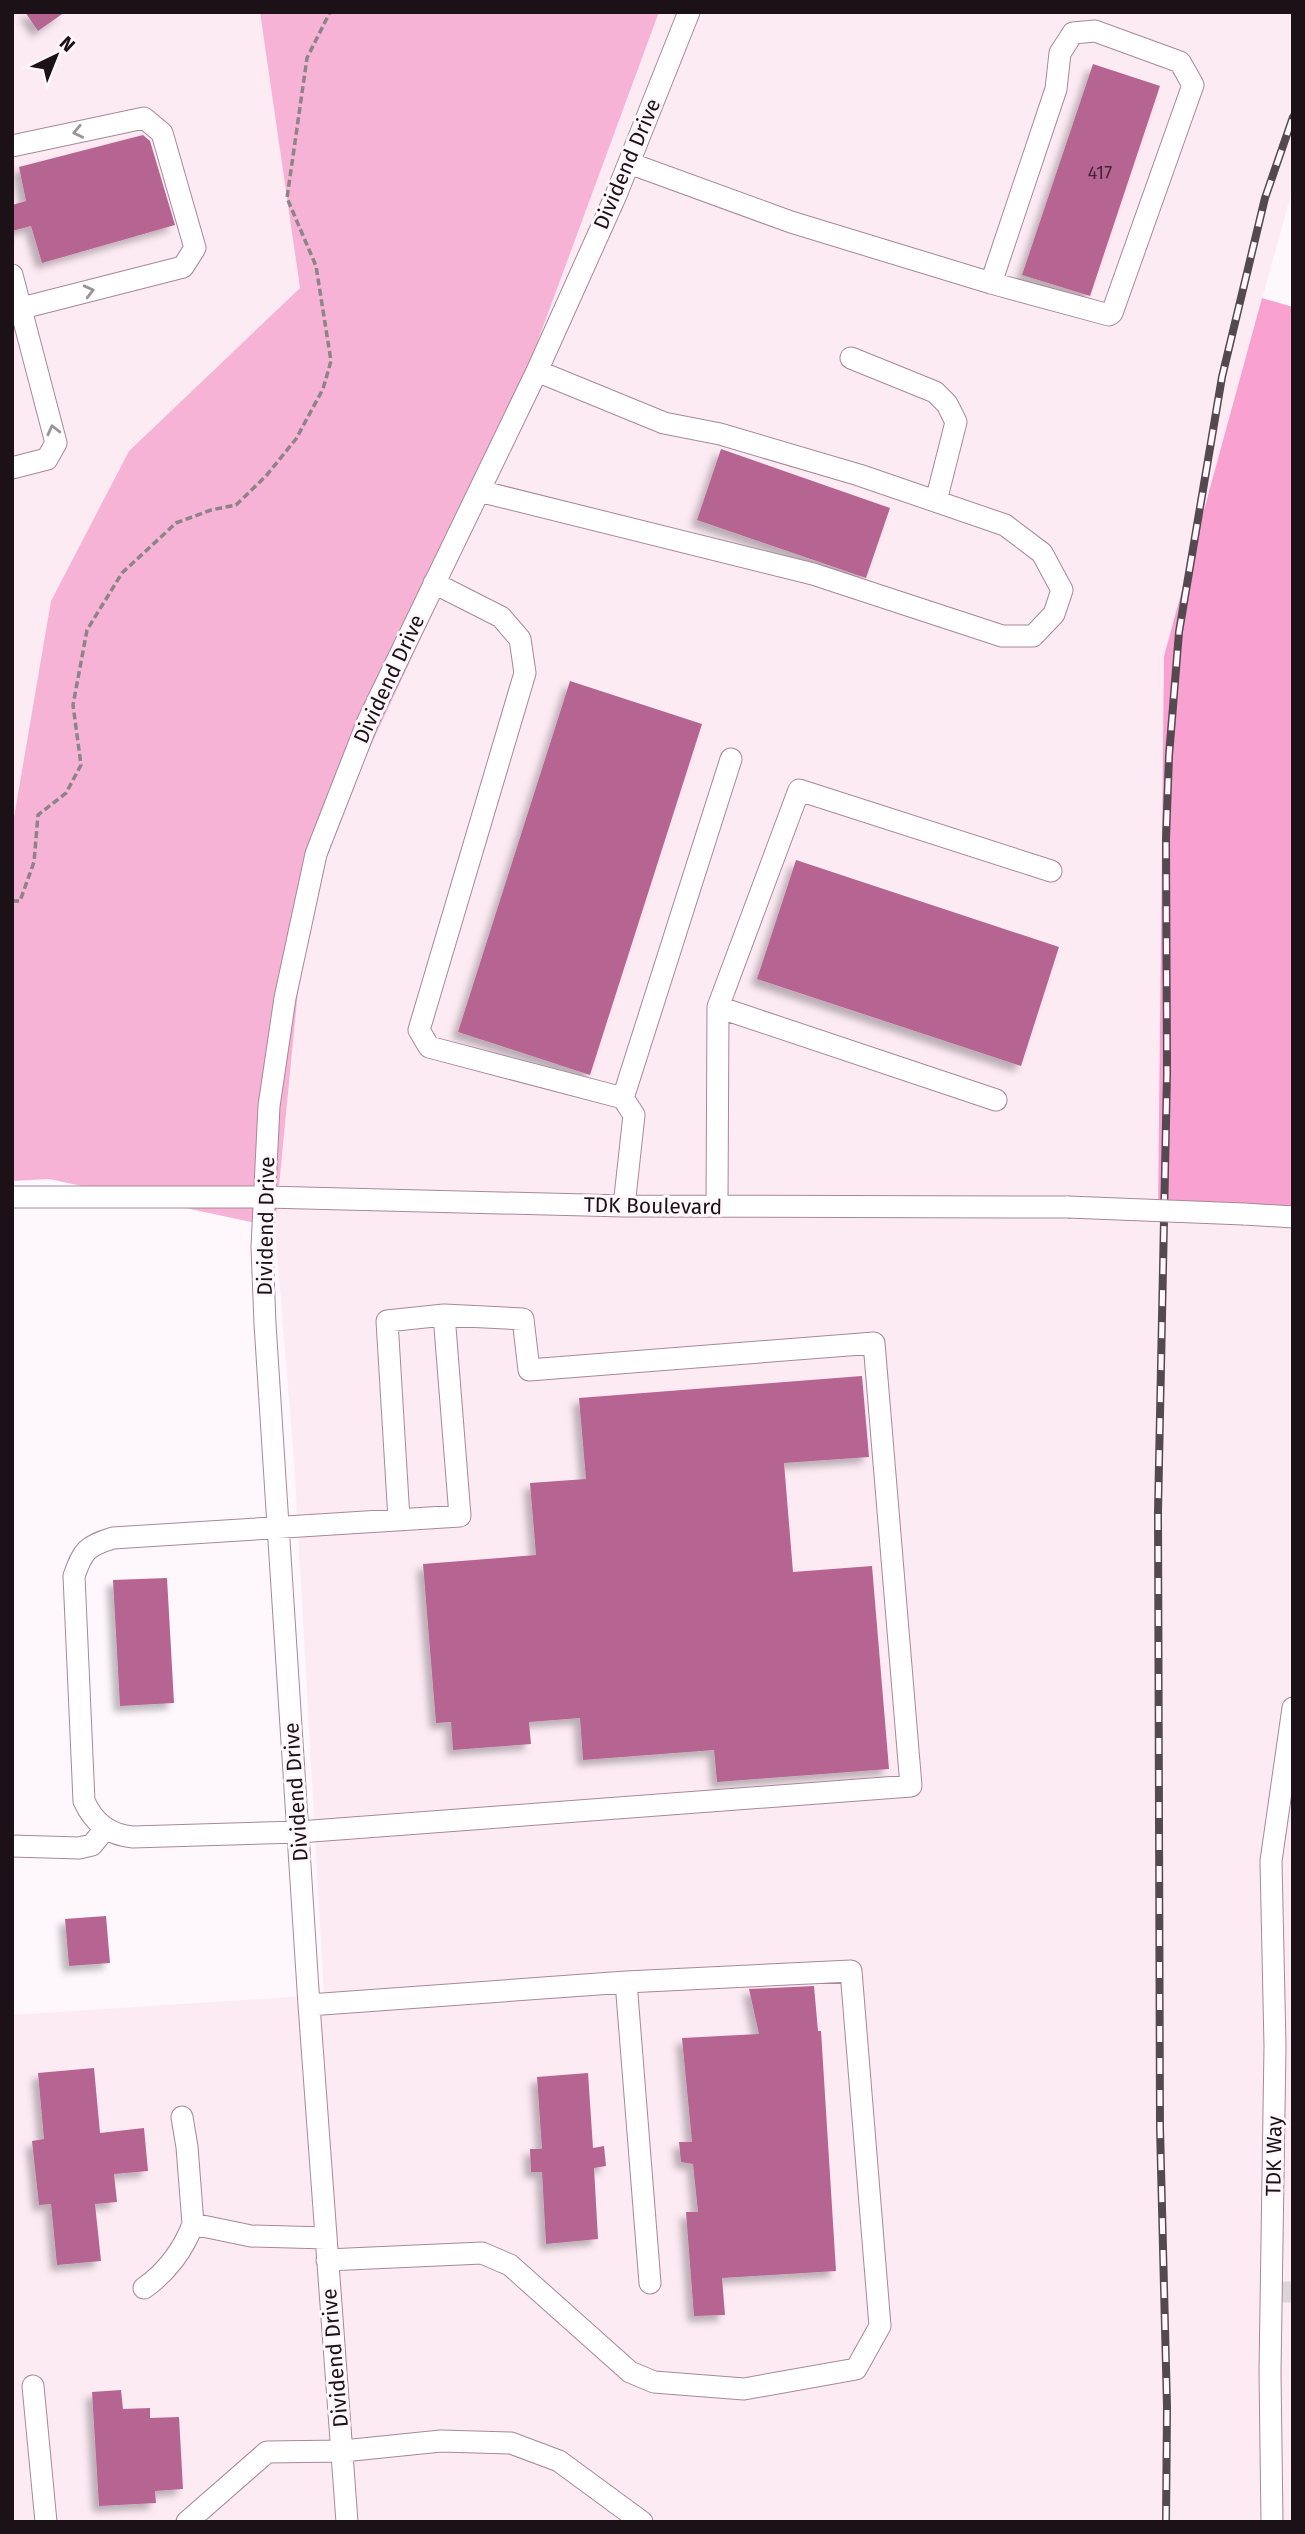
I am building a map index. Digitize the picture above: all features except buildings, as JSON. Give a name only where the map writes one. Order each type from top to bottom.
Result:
[{"type":"street","name":"Dividend Drive","points":[[347,2522],[309,2005],[265,1324],[262,1247],[269,1106],[285,998],[316,854],[368,721],[480,491],[514,414],[537,372],[629,163],[690,12]]},
{"type":"street","points":[[629,163],[791,222],[991,283],[1109,315],[1112,313],[1193,85],[1180,62],[1095,31],[1073,33],[1060,52],[1056,89],[991,283]]},
{"type":"street","points":[[12,146],[144,118],[162,132],[195,248],[183,267],[22,308]]},
{"type":"street","points":[[12,275],[57,443],[47,459],[12,468]]},
{"type":"street","points":[[851,358],[935,392],[947,404],[956,422],[936,501]]},
{"type":"street","points":[[480,491],[813,574],[1002,635],[1033,636],[1054,614],[1062,590],[1042,553],[1005,525],[859,475],[720,434],[664,423],[537,372]]},
{"type":"street","points":[[434,583],[501,617],[520,639],[525,673],[419,1030],[429,1047],[623,1098],[634,1115],[624,1206]]},
{"type":"street","points":[[623,1098],[731,759]]},
{"type":"street","points":[[716,1206],[718,1007],[799,790],[1051,871]]},
{"type":"street","points":[[718,1007],[996,1100]]},
{"type":"street","name":"TDK Boulevard","points":[[12,1197],[265,1197],[624,1206],[1068,1208],[1293,1217]]},
{"type":"street","points":[[398,1519],[387,1321],[444,1315],[523,1319],[529,1370],[874,1343],[911,1786],[299,1832],[134,1837],[118,1836],[105,1829],[90,1813],[85,1801],[74,1576],[80,1557],[86,1549],[113,1538],[460,1516],[444,1315]]},
{"type":"street","name":"TDK Way","points":[[1279,2513],[1270,2372],[1275,2046],[1271,1860],[1287,1795],[1293,1708]]},
{"type":"street","points":[[12,1846],[79,1848],[92,1845],[105,1829]]},
{"type":"street","points":[[309,2005],[626,1982],[851,1971],[880,2326],[856,2369],[744,2389],[654,2382],[630,2372],[510,2265],[482,2253],[327,2260]]},
{"type":"street","points":[[626,1982],[650,2283]]},
{"type":"street","points":[[144,2288],[170,2264],[188,2237],[193,2224],[182,2117]]},
{"type":"street","points":[[193,2224],[251,2236],[326,2238]]},
{"type":"street","points":[[33,2386],[46,2522]]},
{"type":"street","points":[[187,2522],[267,2452],[343,2451],[441,2441],[511,2443],[559,2461],[642,2522]]},
{"type":"path","points":[[12,901],[19,901],[34,862],[38,815],[66,793],[81,765],[73,705],[87,629],[122,573],[176,523],[211,510],[236,505],[266,476],[296,439],[323,389],[331,361],[316,266],[287,198],[307,58],[330,12]]},
{"type":"shaded area","points":[[12,12],[260,12],[300,288],[129,451],[51,602],[12,829]]},
{"type":"shaded area","points":[[260,12],[659,12],[456,563],[309,878],[275,1227],[49,1179],[12,1181],[12,829],[51,601],[129,451],[300,288]]},
{"type":"shaded area","points":[[659,12],[1293,12],[1293,187],[1164,656],[1293,1212],[1293,2522],[12,2522],[12,2015],[324,1995],[294,1460],[275,1227],[309,878],[456,563]]},
{"type":"shaded area","points":[[1262,298],[1293,307],[1293,1212],[1158,1211],[1164,656]]},
{"type":"tunnel","points":[[1271,2292],[1293,2292]]},
{"type":"railway","points":[[1166,2522],[1167,2407],[1160,2128],[1158,1512],[1167,1074],[1166,839],[1169,756],[1179,632],[1222,377],[1265,198],[1293,117]]}]
